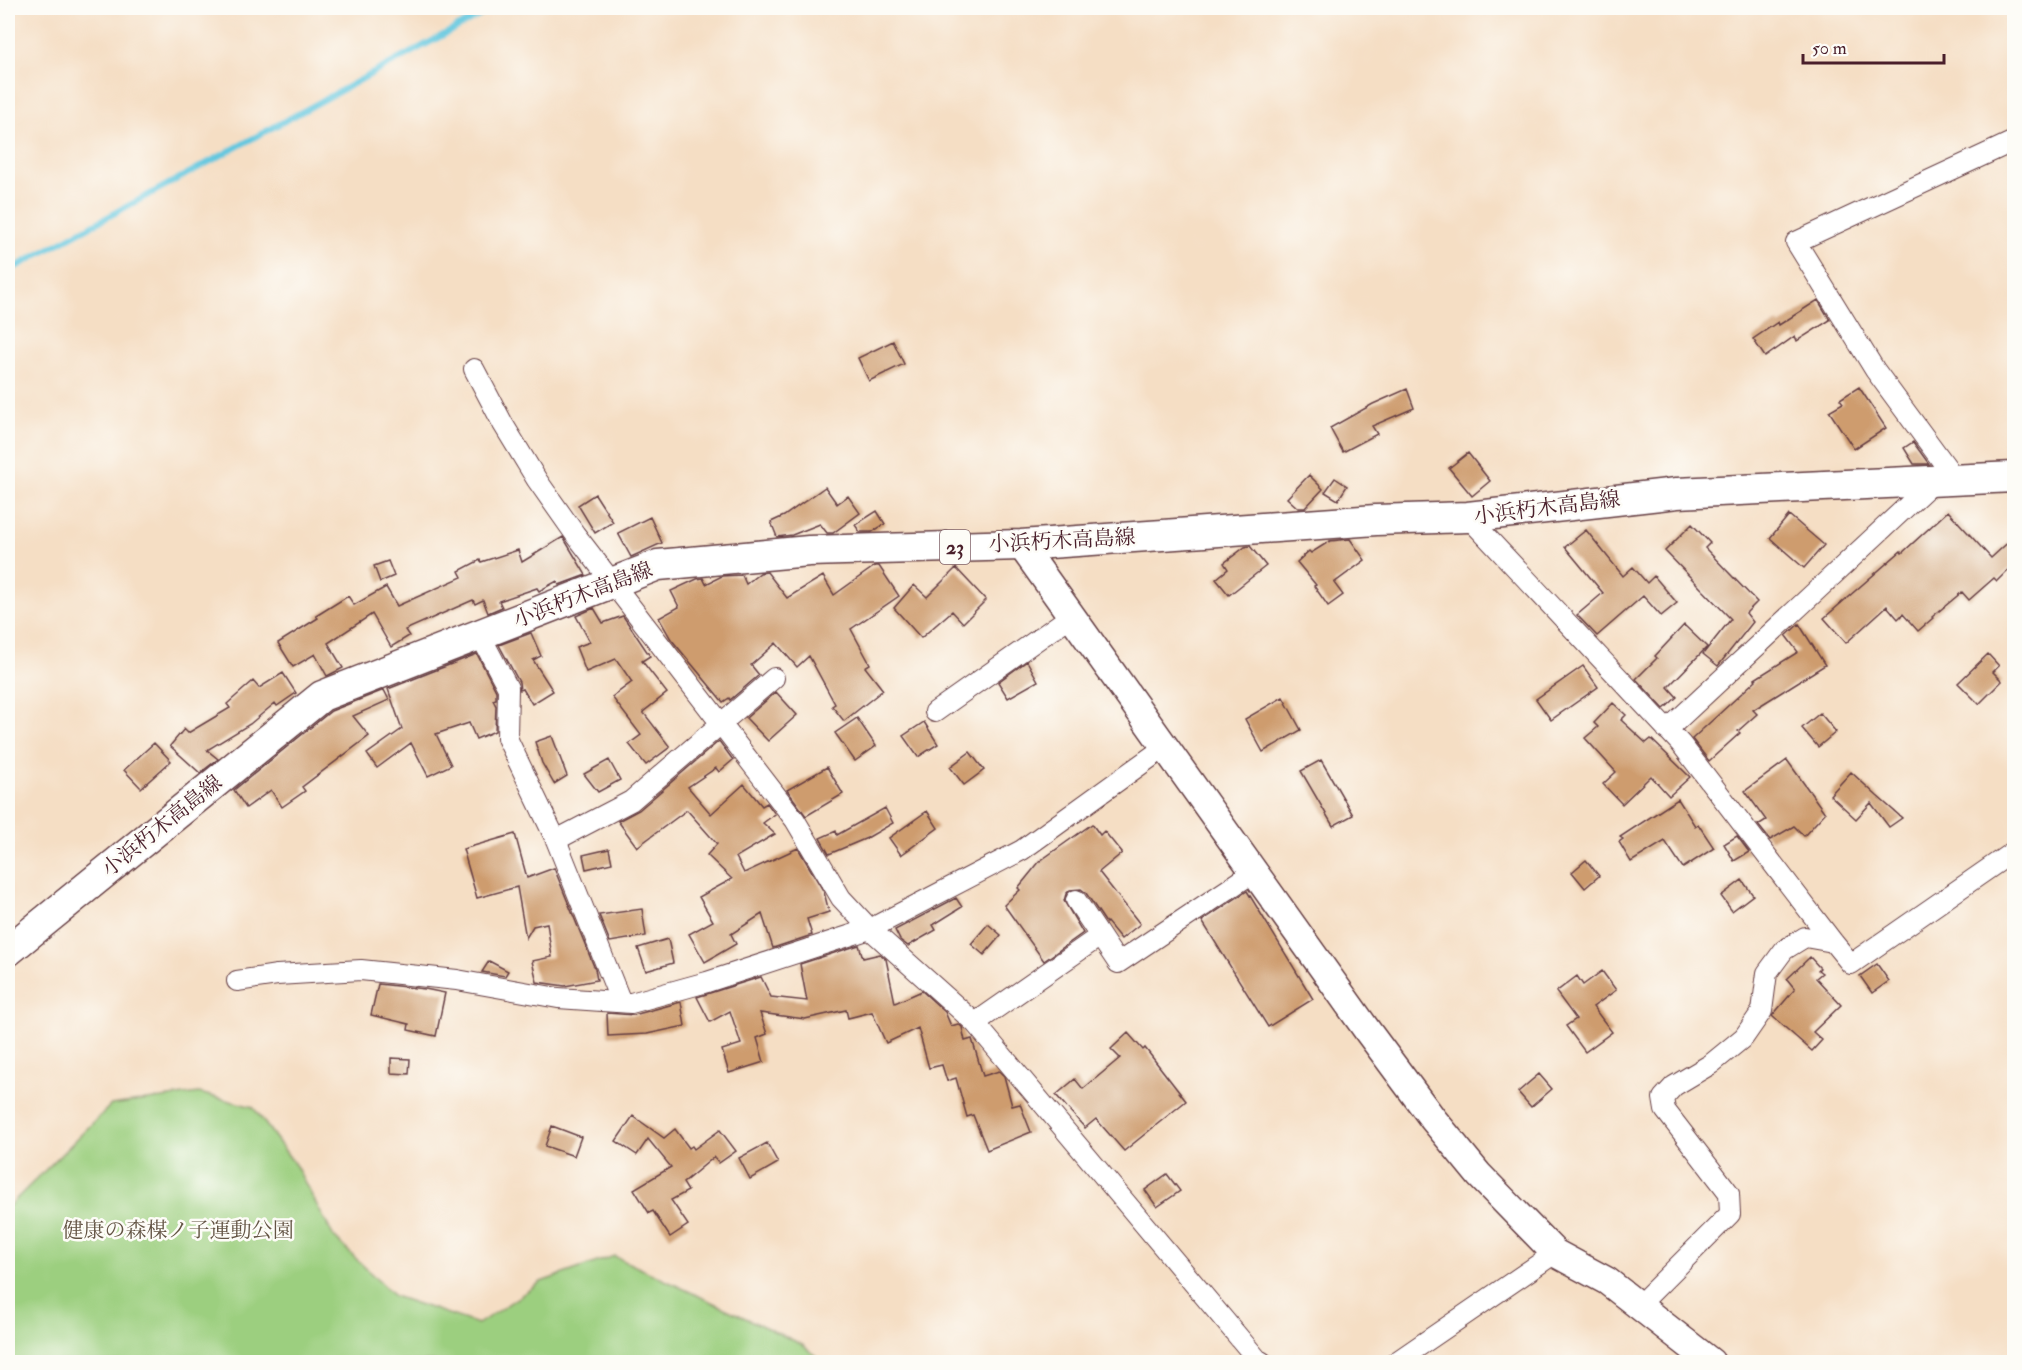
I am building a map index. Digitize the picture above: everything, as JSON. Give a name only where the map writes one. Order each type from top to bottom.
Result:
[{"type":"main road","name":"小浜朽木高島線","points":[[8,951],[322,696],[658,565],[809,551],[1021,545],[1376,520],[1468,517],[1677,493],[1944,481],[2011,474]]},
{"type":"main road","points":[[1021,545],[1433,1119],[1479,1175],[1555,1253],[1607,1281],[1711,1362]]},
{"type":"street","points":[[1667,730],[1944,481],[1796,242],[2014,141]]},
{"type":"street","points":[[474,369],[503,424],[537,480],[575,534],[795,820],[841,898],[870,929],[975,1023],[1257,1359],[1262,1362]]},
{"type":"street","points":[[1468,517],[1681,744],[1851,964],[2014,851]]},
{"type":"street","points":[[935,712],[1071,616]]},
{"type":"street","points":[[480,635],[508,688],[507,738],[555,840],[621,1002]]},
{"type":"street","points":[[555,840],[631,801],[774,678]]},
{"type":"street","points":[[237,981],[277,975],[362,970],[457,980],[558,998],[631,1003],[706,982],[870,929],[1022,850],[1165,747]]},
{"type":"street","points":[[1076,900],[1118,963],[1254,872]]},
{"type":"street","points":[[975,1023],[1100,936]]},
{"type":"street","points":[[1638,1306],[1730,1214],[1729,1193],[1665,1110],[1663,1098],[1674,1086],[1711,1064],[1744,1037],[1762,1011],[1767,973],[1784,950],[1805,937],[1833,942]]},
{"type":"street","points":[[1396,1362],[1555,1253]]},
{"type":"green space","name":"健康の森楳ノ子運動公園","points":[[199,1093],[253,1107],[296,1166],[334,1237],[394,1296],[478,1324],[541,1282],[614,1256],[801,1344],[823,1362],[8,1362],[8,1207],[111,1105]]},
{"type":"building","points":[[1818,300],[1830,320],[1797,341],[1795,336],[1765,357],[1753,339]]},
{"type":"building","points":[[893,341],[904,364],[869,381],[858,358]]},
{"type":"building","points":[[1859,387],[1886,428],[1854,449],[1829,411],[1843,403],[1840,399]]},
{"type":"building","points":[[1407,389],[1414,408],[1372,426],[1377,434],[1343,452],[1330,428],[1373,404]]},
{"type":"building","points":[[1913,442],[1929,464],[1914,464],[1904,448]]},
{"type":"building","points":[[1468,453],[1490,481],[1472,496],[1449,468]]},
{"type":"building","points":[[1309,475],[1323,489],[1305,508],[1298,508],[1287,498]]},
{"type":"building","points":[[1335,478],[1347,486],[1338,500],[1325,492]]},
{"type":"building","points":[[825,487],[837,504],[848,496],[860,513],[833,533],[827,533],[820,524],[792,535],[777,537],[771,522],[784,516]]},
{"type":"building","points":[[595,494],[613,522],[595,533],[578,505]]},
{"type":"building","points":[[877,511],[885,524],[872,532],[860,532],[855,525]]},
{"type":"building","points":[[1948,511],[1991,558],[2014,537],[2014,564],[1997,581],[1994,578],[1969,600],[1962,592],[1918,631],[1903,614],[1898,619],[1887,606],[1846,643],[1824,618]]},
{"type":"building","points":[[1789,515],[1824,545],[1804,568],[1770,538]]},
{"type":"building","points":[[650,517],[662,543],[631,557],[618,533]]},
{"type":"building","points":[[1692,524],[1710,543],[1705,548],[1757,602],[1746,613],[1753,622],[1718,666],[1703,654],[1731,619],[1665,551]]},
{"type":"building","points":[[1586,530],[1623,576],[1633,567],[1647,583],[1654,576],[1677,603],[1661,616],[1643,596],[1597,636],[1577,615],[1603,593],[1565,547]]},
{"type":"building","points":[[563,537],[586,575],[559,585],[557,581],[539,591],[537,588],[499,601],[502,607],[488,613],[483,600],[475,604],[473,600],[405,630],[409,636],[391,647],[372,614],[328,643],[343,668],[327,676],[315,654],[293,667],[278,643],[348,596],[354,605],[386,587],[397,606],[462,577],[459,571],[480,560],[481,562],[518,550],[522,562]]},
{"type":"building","points":[[1350,539],[1365,560],[1334,583],[1343,595],[1328,606],[1314,586],[1316,585],[1297,562],[1309,551],[1311,553],[1330,541]]},
{"type":"building","points":[[1250,546],[1266,566],[1229,595],[1216,579],[1228,569],[1224,563],[1245,547]]},
{"type":"building","points":[[388,561],[394,576],[380,582],[374,566]]},
{"type":"building","points":[[875,566],[879,566],[899,596],[851,629],[870,664],[865,667],[883,690],[844,721],[832,706],[835,704],[809,656],[797,667],[776,643],[751,665],[759,675],[730,700],[729,698],[723,702],[671,639],[659,618],[679,607],[671,591],[697,579],[703,578],[706,584],[722,576],[742,575],[746,584],[760,573],[767,572],[787,598],[823,576],[834,595]]},
{"type":"building","points":[[956,568],[986,600],[963,623],[952,611],[921,638],[894,608],[914,585],[927,597]]},
{"type":"building","points":[[594,608],[603,623],[623,616],[650,656],[642,661],[667,693],[643,712],[670,747],[646,765],[629,744],[641,735],[612,697],[632,682],[616,659],[586,672],[576,647],[590,642],[576,616]]},
{"type":"building","points":[[1799,624],[1825,665],[1753,710],[1757,714],[1709,761],[1692,739],[1755,679],[1798,652],[1786,636]]},
{"type":"building","points":[[1684,625],[1707,647],[1668,687],[1677,697],[1664,709],[1636,679]]},
{"type":"building","points":[[531,633],[541,656],[533,660],[553,691],[532,704],[523,689],[520,690],[519,682],[499,645]]},
{"type":"building","points":[[477,654],[496,691],[496,699],[493,700],[496,706],[495,731],[476,739],[469,723],[436,734],[451,765],[428,776],[411,743],[377,768],[367,754],[402,729],[388,689]]},
{"type":"building","points":[[1988,654],[1999,666],[1993,672],[2002,681],[1979,704],[1958,683]]},
{"type":"building","points":[[1027,661],[1038,681],[1008,698],[998,682]]},
{"type":"building","points":[[1583,666],[1598,687],[1551,720],[1536,699]]},
{"type":"building","points":[[283,673],[296,693],[277,706],[275,703],[250,724],[207,750],[218,759],[200,773],[170,746],[184,729],[188,733],[230,708],[227,704],[253,681],[259,688]]},
{"type":"building","points":[[384,690],[389,700],[353,716],[369,736],[302,787],[305,791],[282,807],[271,790],[246,808],[234,790],[331,711]]},
{"type":"building","points":[[776,692],[797,715],[768,741],[746,718]]},
{"type":"building","points":[[1283,697],[1301,730],[1263,752],[1245,719]]},
{"type":"building","points":[[1613,703],[1626,715],[1621,720],[1646,743],[1651,739],[1690,777],[1669,796],[1651,776],[1622,804],[1603,784],[1616,772],[1585,738],[1598,727],[1594,723]]},
{"type":"building","points":[[1820,713],[1836,732],[1818,747],[1802,728]]},
{"type":"building","points":[[857,718],[876,746],[855,761],[835,733]]},
{"type":"building","points":[[924,722],[938,744],[918,757],[903,736]]},
{"type":"building","points":[[552,736],[567,776],[554,784],[542,763],[535,742]]},
{"type":"building","points":[[719,741],[733,760],[719,772],[716,768],[688,787],[711,814],[744,784],[762,806],[767,803],[775,814],[763,823],[775,834],[736,857],[744,873],[798,848],[824,892],[829,912],[807,919],[812,935],[773,948],[762,914],[731,934],[736,944],[705,962],[689,934],[713,921],[699,897],[732,879],[707,855],[717,844],[687,810],[637,847],[618,821],[639,810]]},
{"type":"building","points":[[154,743],[171,761],[141,788],[124,770]]},
{"type":"building","points":[[970,752],[984,770],[964,785],[950,767]]},
{"type":"building","points":[[609,760],[620,780],[598,792],[584,774]]},
{"type":"building","points":[[1321,760],[1353,815],[1333,826],[1301,771]]},
{"type":"building","points":[[1787,760],[1825,813],[1804,836],[1794,826],[1770,840],[1758,825],[1766,820],[1745,791]]},
{"type":"building","points":[[827,767],[843,794],[806,816],[787,790]]},
{"type":"building","points":[[1851,772],[1902,818],[1889,827],[1871,803],[1856,819],[1830,795]]},
{"type":"building","points":[[1678,799],[1695,826],[1698,824],[1714,848],[1683,868],[1665,841],[1631,862],[1619,842],[1623,839],[1620,837]]},
{"type":"building","points":[[885,808],[893,823],[867,838],[829,854],[820,838],[836,831],[837,835]]},
{"type":"building","points":[[927,811],[938,828],[901,855],[889,838]]},
{"type":"building","points":[[1092,824],[1100,835],[1104,831],[1122,853],[1099,872],[1140,924],[1121,939],[1106,923],[1086,893],[1081,889],[1070,890],[1064,901],[1083,933],[1044,961],[1004,905],[1020,890],[1018,888],[1040,861]]},
{"type":"building","points":[[515,834],[527,878],[554,868],[595,969],[597,980],[565,986],[537,982],[532,961],[552,957],[547,923],[533,926],[526,938],[517,887],[477,898],[463,849]]},
{"type":"building","points":[[1737,836],[1749,852],[1734,861],[1724,844]]},
{"type":"building","points":[[609,849],[612,863],[586,869],[583,855]]},
{"type":"building","points":[[1586,860],[1599,876],[1585,888],[1572,872]]},
{"type":"building","points":[[1742,880],[1753,895],[1732,911],[1721,896]]},
{"type":"building","points":[[1247,891],[1313,999],[1268,1027],[1202,921]]},
{"type":"building","points":[[956,898],[962,907],[933,925],[936,930],[908,946],[900,940],[895,930]]},
{"type":"building","points":[[642,909],[646,936],[610,942],[599,915]]},
{"type":"building","points":[[988,924],[1001,935],[984,955],[971,944]]},
{"type":"building","points":[[668,939],[673,963],[646,971],[638,948]]},
{"type":"building","points":[[859,945],[863,958],[880,954],[886,959],[895,1003],[922,991],[945,1012],[951,1026],[958,1024],[962,1027],[965,1041],[972,1039],[983,1076],[999,1071],[1004,1076],[1012,1106],[1020,1104],[1031,1132],[987,1150],[973,1115],[967,1117],[956,1078],[947,1081],[942,1065],[929,1068],[918,1028],[886,1043],[872,1012],[848,1018],[846,1010],[805,1019],[760,1013],[767,1034],[757,1038],[764,1062],[729,1073],[722,1050],[741,1044],[730,1011],[710,1022],[697,997],[761,977],[771,997],[807,1001],[800,964]]},
{"type":"building","points":[[1810,957],[1822,973],[1816,978],[1841,1005],[1813,1032],[1822,1040],[1812,1051],[1772,1016],[1795,989],[1787,979]]},
{"type":"building","points":[[489,961],[508,971],[505,976],[482,972]]},
{"type":"building","points":[[1877,964],[1889,981],[1872,993],[1860,976]]},
{"type":"building","points":[[1602,971],[1616,990],[1593,1007],[1612,1032],[1585,1052],[1566,1026],[1576,1019],[1556,992],[1577,976],[1583,985]]},
{"type":"building","points":[[378,984],[445,993],[436,1036],[408,1030],[409,1024],[371,1015]]},
{"type":"building","points":[[681,1002],[685,1026],[647,1034],[608,1036],[607,1013],[634,1015]]},
{"type":"building","points":[[1128,1033],[1143,1050],[1145,1048],[1186,1101],[1124,1151],[1096,1119],[1085,1128],[1056,1095],[1075,1079],[1083,1089],[1120,1058],[1111,1049]]},
{"type":"building","points":[[391,1058],[410,1059],[409,1074],[391,1073]]},
{"type":"building","points":[[1539,1074],[1552,1089],[1531,1107],[1518,1092]]},
{"type":"building","points":[[633,1116],[664,1138],[675,1129],[689,1148],[692,1146],[694,1149],[720,1130],[736,1151],[719,1163],[714,1157],[683,1183],[688,1191],[671,1200],[688,1225],[670,1237],[653,1211],[649,1213],[634,1189],[671,1167],[648,1139],[637,1155],[616,1141]]},
{"type":"building","points":[[552,1126],[581,1137],[574,1156],[545,1146]]},
{"type":"building","points":[[767,1143],[778,1163],[750,1179],[739,1158]]},
{"type":"building","points":[[1167,1174],[1180,1191],[1157,1207],[1145,1190]]},
{"type":"waterway","points":[[8,271],[493,8]]}]
